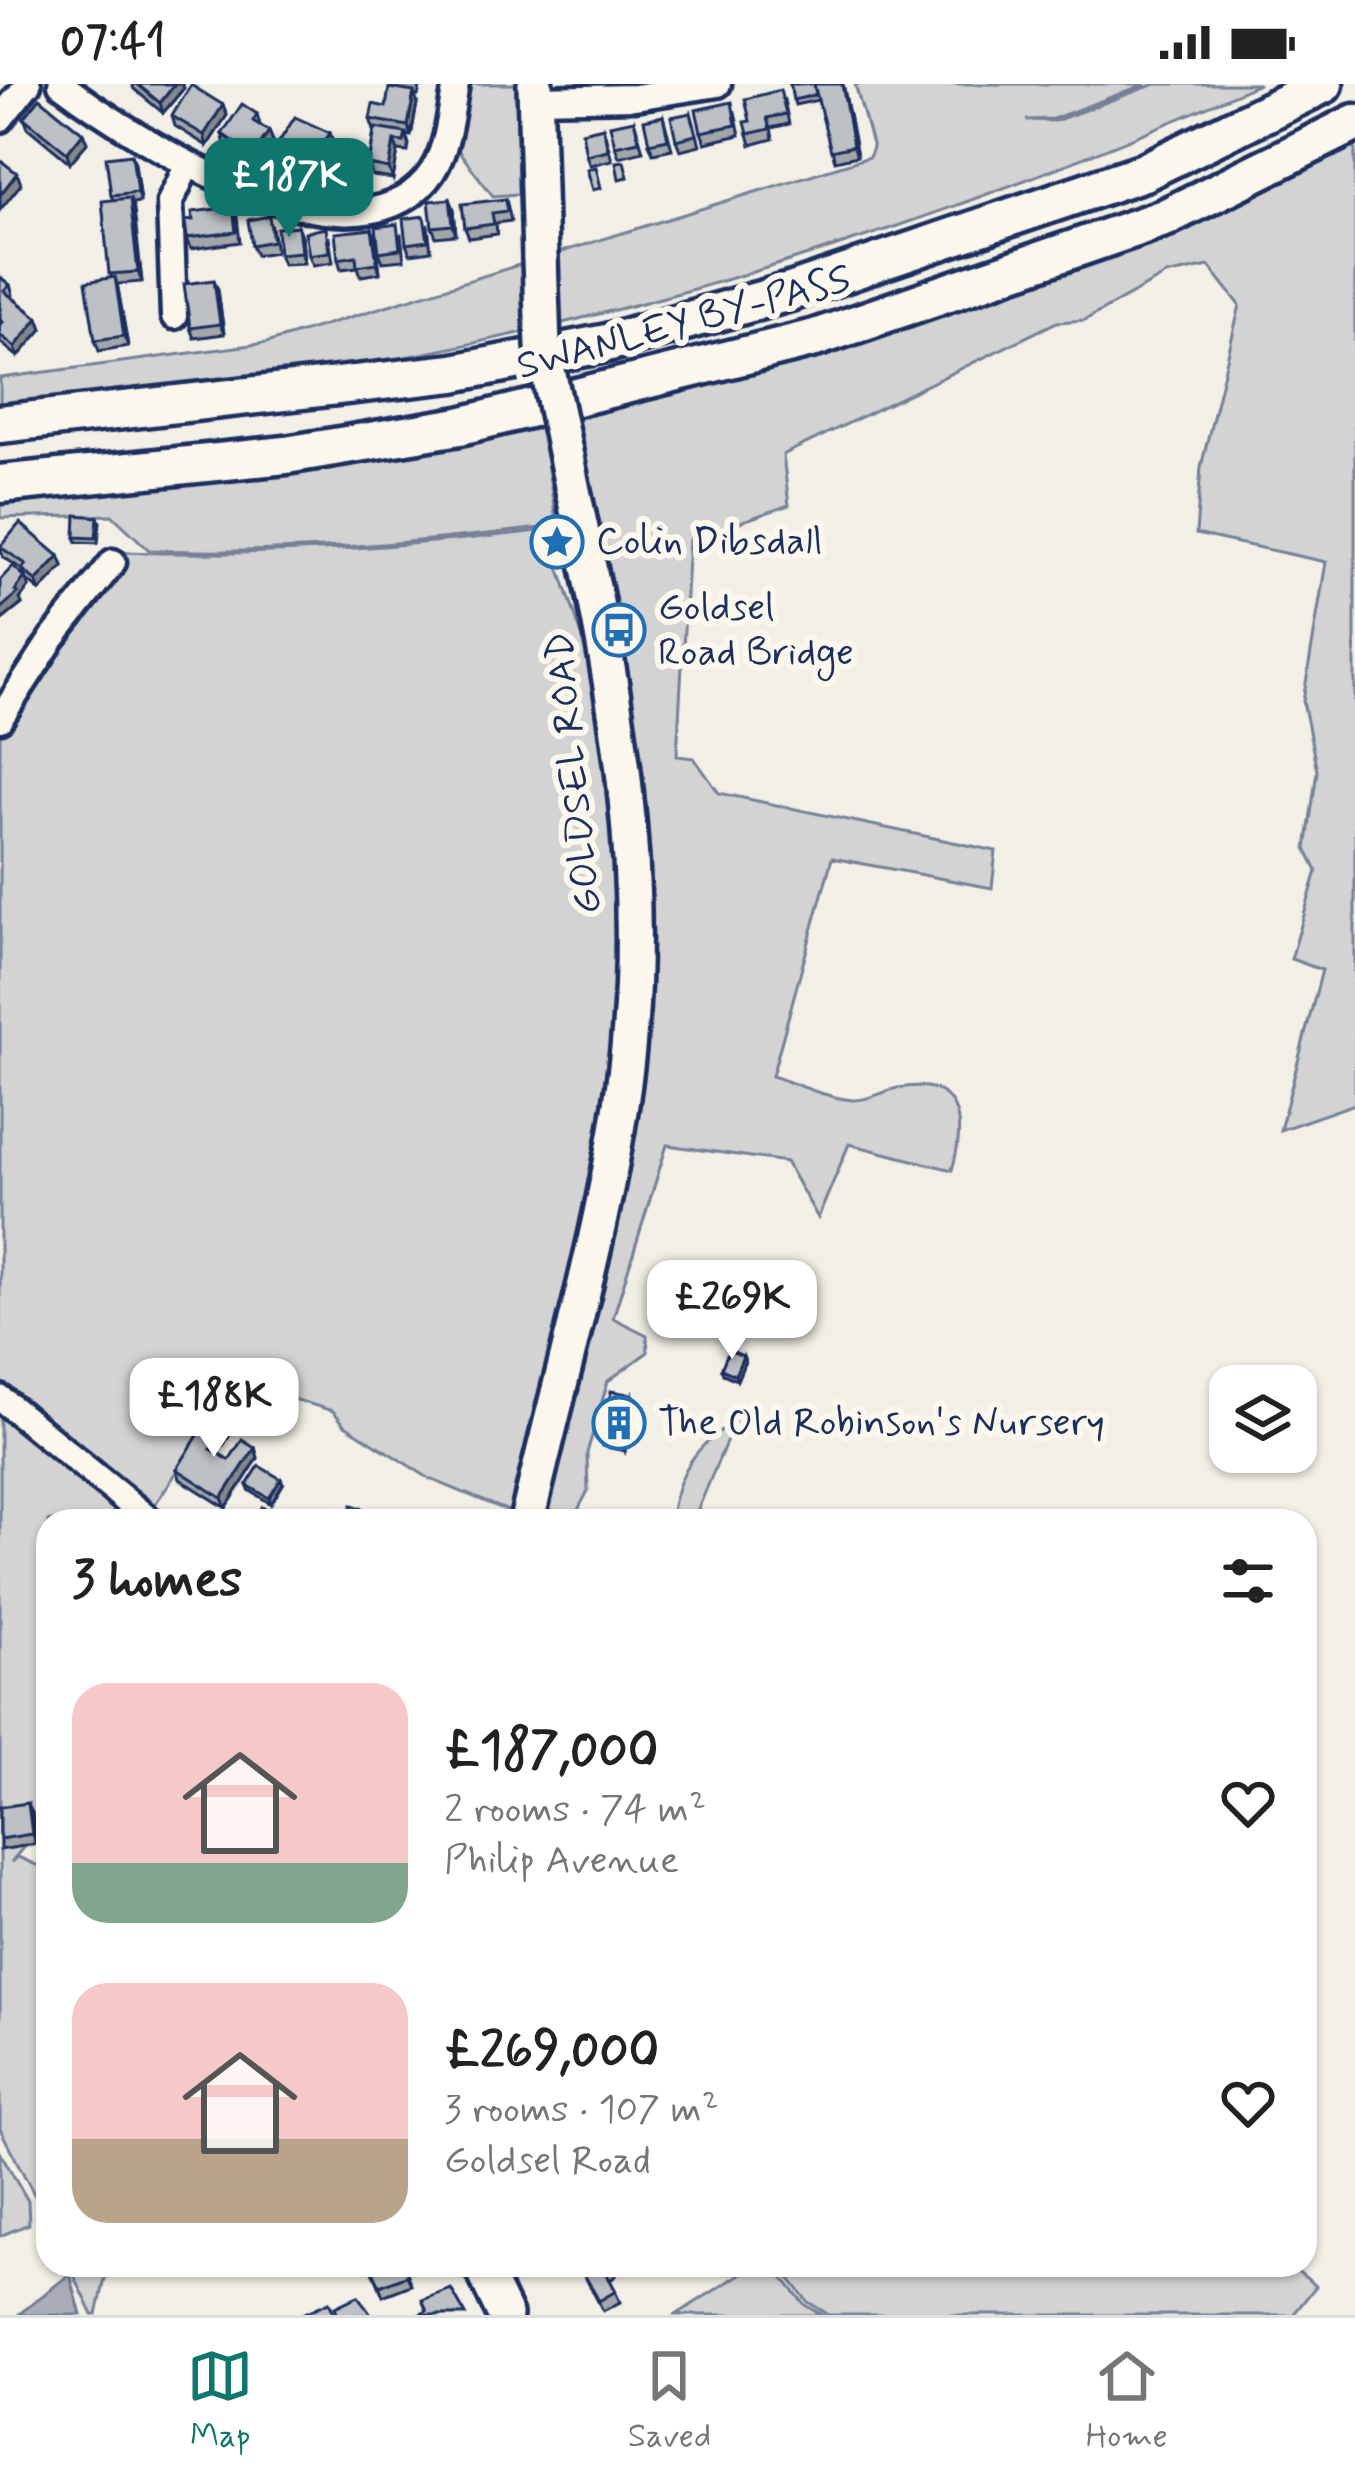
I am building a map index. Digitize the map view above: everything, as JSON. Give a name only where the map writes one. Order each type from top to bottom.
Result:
[{"type":"highway","name":"SWANLEY BY-PASS","points":[[0,424],[453,373],[607,343],[793,291],[1144,172],[1324,84]]},
{"type":"highway","name":"SWANLEY BY-PASS","points":[[0,484],[286,455],[460,426],[815,338],[1165,218],[1355,123]]},
{"type":"main road","name":"GOLDSEL ROAD","points":[[529,1509],[615,1133],[629,1026],[635,896],[614,703],[543,346],[535,92]]},
{"type":"main road","points":[[487,2277],[506,2315]]},
{"type":"street","points":[[0,119],[28,84]]},
{"type":"street","points":[[61,84],[118,126],[188,166],[318,208],[377,212],[428,179],[446,139],[456,84]]},
{"type":"street","points":[[535,92],[718,84]]},
{"type":"street","points":[[174,316],[170,202],[188,166]]},
{"type":"street","points":[[0,719],[52,639],[113,562]]},
{"type":"street","points":[[0,1398],[136,1509]]},
{"type":"shaded area","points":[[466,84],[516,84],[518,194],[493,196],[457,149]]},
{"type":"shaded area","points":[[855,84],[1146,84],[1053,119],[1026,120],[1055,121],[1155,84],[1259,84],[1133,138],[880,232],[625,308],[362,366],[226,388],[0,407],[0,378],[266,343],[869,157],[873,148]]},
{"type":"shaded area","points":[[1355,124],[1355,1104],[1280,1130],[1322,970],[1291,959],[1317,871],[1306,849],[1317,771],[1303,701],[1326,562],[1196,534],[1201,467],[1240,305],[1209,266],[1166,275],[1085,320],[1057,322],[783,455],[789,505],[689,540],[677,756],[694,758],[719,793],[996,851],[992,888],[832,858],[772,1076],[853,1100],[898,1088],[935,1090],[954,1107],[956,1153],[952,1170],[849,1144],[818,1218],[786,1162],[667,1145],[613,1318],[647,1335],[648,1352],[608,1381],[587,1453],[588,1491],[578,1509],[542,1509],[616,1133],[629,703],[606,551],[564,402],[816,340]]},
{"type":"shaded area","points":[[538,405],[557,526],[353,546],[200,551],[149,550],[112,515],[0,518],[0,485]]},
{"type":"shaded area","points":[[547,530],[581,633],[613,703],[625,1048],[527,1509],[503,1509],[430,1479],[345,1425],[333,1411],[238,1382],[152,1509],[138,1509],[0,1397],[0,722],[53,640],[124,552],[230,553]]},
{"type":"shaded area","points":[[0,1402],[133,1509],[36,1509],[36,1832],[11,1862],[18,1857],[36,1865],[36,2198],[0,2129]]},
{"type":"shaded area","points":[[735,1421],[698,1509],[673,1509],[683,1474],[709,1440]]},
{"type":"shaded area","points":[[0,2152],[28,2201],[29,2224],[0,2236]]},
{"type":"shaded area","points":[[66,2277],[71,2277],[81,2315],[18,2315]]},
{"type":"shaded area","points":[[75,2277],[105,2277],[97,2315]]},
{"type":"shaded area","points":[[735,2277],[783,2277],[805,2305],[823,2315],[676,2315]]},
{"type":"shaded area","points":[[788,2277],[1305,2277],[1316,2286],[1293,2315],[829,2315],[808,2302]]},
{"type":"building","points":[[137,84],[175,84],[160,103]]},
{"type":"building","points":[[790,84],[814,84],[816,95],[793,100]]},
{"type":"building","points":[[814,84],[842,84],[853,146],[831,151]]},
{"type":"building","points":[[191,85],[223,105],[204,135],[172,116]]},
{"type":"building","points":[[389,88],[414,92],[408,126],[370,119],[373,104],[386,107]]},
{"type":"building","points":[[780,90],[786,114],[767,118],[770,129],[748,134],[745,99]]},
{"type":"building","points":[[40,98],[83,133],[67,153],[24,118]]},
{"type":"building","points":[[732,102],[736,125],[701,132],[696,110]]},
{"type":"building","points":[[242,104],[257,114],[253,121],[269,131],[253,155],[222,134]]},
{"type":"building","points":[[691,113],[696,135],[676,140],[671,117]]},
{"type":"building","points":[[663,116],[668,139],[649,143],[644,120]]},
{"type":"building","points":[[295,117],[330,133],[309,166],[277,145]]},
{"type":"building","points":[[634,120],[639,141],[615,146],[610,125]]},
{"type":"building","points":[[603,127],[608,150],[586,155],[582,132]]},
{"type":"building","points":[[375,128],[406,133],[404,142],[394,141],[389,169],[369,165]]},
{"type":"building","points":[[132,154],[137,192],[111,195],[106,157]]},
{"type":"building","points":[[0,160],[17,173],[0,195]]},
{"type":"building","points":[[624,161],[628,177],[619,179],[616,162]]},
{"type":"building","points":[[596,167],[601,188],[593,190],[587,169]]},
{"type":"building","points":[[130,198],[138,272],[109,274],[102,201]]},
{"type":"building","points":[[450,199],[453,225],[432,227],[429,201]]},
{"type":"building","points":[[506,199],[507,211],[492,213],[494,224],[465,228],[462,204]]},
{"type":"building","points":[[233,207],[236,232],[187,238],[185,221],[193,220],[192,212]]},
{"type":"building","points":[[269,216],[273,241],[252,245],[248,220]]},
{"type":"building","points":[[424,216],[428,241],[406,244],[403,219]]},
{"type":"building","points":[[397,224],[400,249],[379,252],[376,227]]},
{"type":"building","points":[[298,226],[301,252],[279,254],[277,228]]},
{"type":"building","points":[[326,228],[329,252],[309,255],[305,232]]},
{"type":"building","points":[[372,229],[377,263],[357,266],[356,256],[338,259],[335,233]]},
{"type":"building","points":[[0,277],[10,285],[4,291],[38,318],[15,347],[0,335]]},
{"type":"building","points":[[115,277],[124,336],[95,340],[86,282]]},
{"type":"building","points":[[214,280],[220,324],[190,328],[184,284]]},
{"type":"building","points":[[76,515],[98,517],[96,538],[75,537]]},
{"type":"building","points":[[20,523],[59,556],[36,581],[22,569],[26,564],[0,547]]},
{"type":"building","points":[[13,566],[25,577],[18,593],[0,609],[0,580]]},
{"type":"building","points":[[729,1350],[743,1356],[735,1375],[721,1369]]},
{"type":"building","name":"The Old Robinson's Nursery","points":[[611,1391],[633,1395],[623,1446],[601,1441]]},
{"type":"building","points":[[210,1416],[225,1426],[211,1449],[229,1460],[242,1440],[255,1448],[222,1498],[177,1469]]},
{"type":"building","points":[[259,1466],[281,1479],[269,1498],[247,1485]]},
{"type":"building","points":[[28,1803],[32,1834],[0,1839],[0,1807]]},
{"type":"building","points":[[376,2277],[403,2277],[380,2286]]},
{"type":"building","points":[[586,2277],[608,2277],[616,2291],[599,2301]]},
{"type":"building","points":[[451,2289],[466,2315],[418,2315],[427,2311],[422,2300]]},
{"type":"building","points":[[358,2296],[371,2315],[338,2315],[335,2307]]},
{"type":"building","points":[[329,2302],[335,2315],[306,2315],[305,2313]]},
{"type":"place","name":"Colin Dibsdall","points":[[557,542]]},
{"type":"place","name":"Goldsel Road Bridge","points":[[619,630]]},
{"type":"place","name":"The Old Robinson's Nursery","points":[[619,1423]]}]
